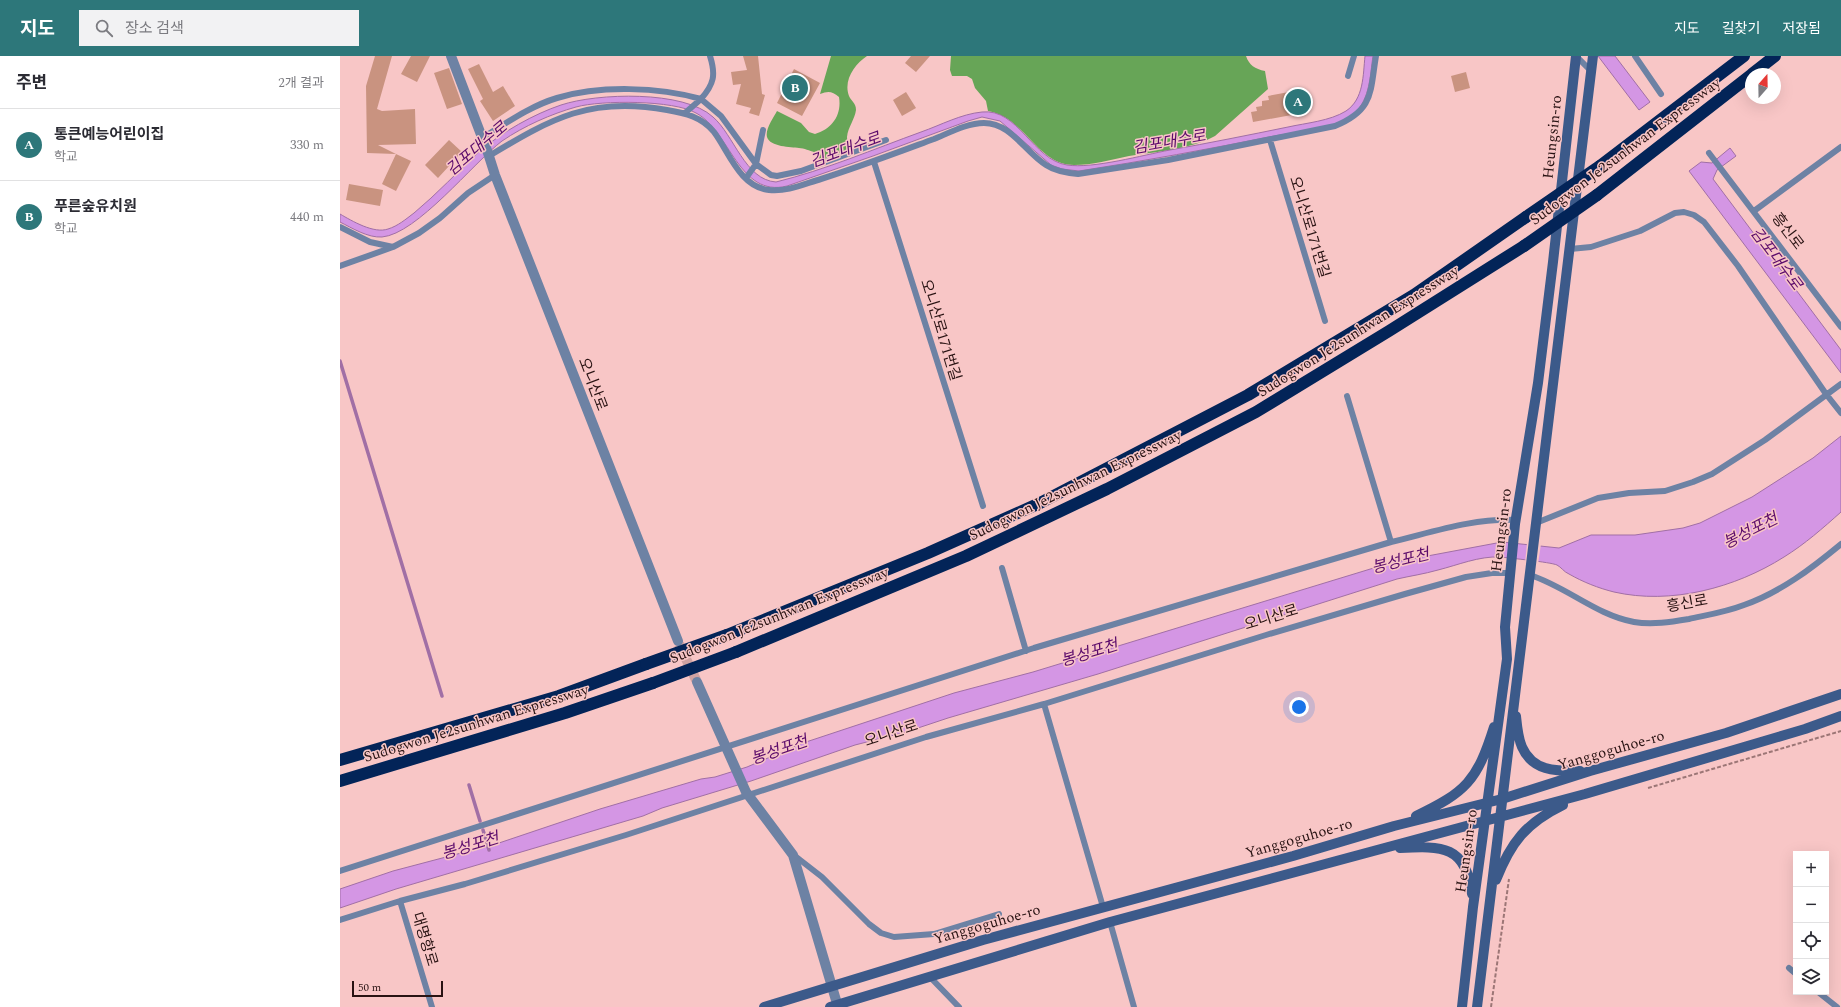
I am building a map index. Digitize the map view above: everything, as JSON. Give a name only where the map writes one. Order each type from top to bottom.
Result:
[{"type":"highway","name":"Sudogwon Je2sunhwan Expressway","points":[[340,760],[559,696],[727,635],[928,553],[1040,503],[1248,395],[1414,295],[1600,166],[1744,56]]},
{"type":"highway","name":"Sudogwon Je2sunhwan Expressway","points":[[1759,68],[1775,56]]},
{"type":"highway","name":"Sudogwon Je2sunhwan Expressway","points":[[340,781],[565,713],[654,683],[736,652],[966,556],[1106,488],[1256,412],[1524,246],[1597,195],[1745,79]]},
{"type":"main road","name":"Heungsin-ro","points":[[1462,1007],[1473,907],[1507,659],[1505,627],[1516,522],[1554,262],[1576,56]]},
{"type":"main road","name":"Heungsin-ro","points":[[1477,1007],[1593,57]]},
{"type":"main road","name":"Yanggoguhoe-ro","points":[[764,1007],[983,940],[1293,856],[1394,826],[1502,799],[1590,771],[1726,733],[1841,694]]},
{"type":"main road","points":[[1394,826],[1441,804],[1462,790],[1475,774],[1486,752],[1502,702]]},
{"type":"main road","points":[[1514,706],[1521,746],[1527,756],[1540,768],[1551,771],[1590,771]]},
{"type":"main road","name":"Yanggoguhoe-ro","points":[[835,1006],[929,976],[1110,922],[1585,794],[1806,729],[1841,716]]},
{"type":"main road","points":[[1490,894],[1505,857],[1514,842],[1545,813],[1585,794]]},
{"type":"main road","points":[[1380,848],[1442,848],[1455,854],[1464,865],[1470,883],[1473,907]]},
{"type":"street","name":"오니산로","points":[[451,56],[489,155],[495,175],[678,641]]},
{"type":"street","points":[[697,682],[747,794],[793,855],[832,985],[835,1006]]},
{"type":"lane","points":[[686,112],[700,101],[709,90],[714,79],[710,56]]},
{"type":"lane","points":[[1348,76],[1354,56]]},
{"type":"lane","points":[[489,155],[553,120],[595,108],[630,105],[649,106],[686,112],[703,122],[713,131],[738,169],[755,185],[766,190],[778,191],[874,162],[965,127],[981,123],[994,124],[1004,129],[1045,165],[1060,171],[1078,174],[1168,160],[1335,126],[1357,115],[1365,106],[1370,95],[1376,56]]},
{"type":"lane","points":[[1576,56],[1591,71]]},
{"type":"lane","points":[[1635,56],[1661,94]]},
{"type":"lane","points":[[482,139],[534,107],[556,98],[581,92],[599,90],[645,90],[678,94],[700,101],[727,122],[755,164],[771,175],[788,175],[886,140]]},
{"type":"lane","points":[[746,177],[755,164],[763,130]]},
{"type":"lane","name":"오니산로171번길","points":[[1270,140],[1325,321]]},
{"type":"lane","points":[[1754,211],[1841,147]]},
{"type":"lane","name":"흥신로","points":[[1709,153],[1841,327]]},
{"type":"lane","name":"오니산로171번길","points":[[874,162],[983,506]]},
{"type":"lane","points":[[340,266],[393,247],[424,229],[440,218],[468,192],[495,175]]},
{"type":"lane","points":[[1570,249],[1598,245],[1640,231],[1674,213],[1684,212],[1694,214],[1704,222],[1738,266],[1826,394],[1841,413]]},
{"type":"lane","points":[[340,227],[370,242],[393,247]]},
{"type":"lane","points":[[1536,526],[1598,498],[1629,493],[1664,491],[1712,474],[1765,440],[1841,384]]},
{"type":"lane","points":[[1346,396],[1391,542]]},
{"type":"lane","points":[[340,871],[727,749],[1026,651],[1391,542],[1492,519],[1516,522]]},
{"type":"lane","name":"흥신로","points":[[1530,572],[1602,612],[1634,622],[1664,623],[1715,614],[1745,605],[1771,593],[1808,571],[1841,544]]},
{"type":"lane","points":[[1002,568],[1026,651]]},
{"type":"lane","name":"오니산로","points":[[340,920],[400,901],[472,882],[747,794],[780,785],[926,737],[1044,704],[1405,594],[1466,578],[1511,570]]},
{"type":"lane","points":[[1044,704],[1103,907]]},
{"type":"lane","points":[[793,855],[822,877],[869,924],[881,933],[894,937],[934,934],[999,914]]},
{"type":"lane","name":"대명항로","points":[[400,901],[432,1007]]},
{"type":"lane","points":[[1110,922],[1134,1007]]},
{"type":"lane","points":[[1789,968],[1793,971]]},
{"type":"lane","points":[[929,976],[959,1007]]},
{"type":"lane","points":[[1822,995],[1837,1007]]},
{"type":"path","points":[[1642,790],[1841,731]]},
{"type":"path","points":[[1491,1007],[1510,874]]},
{"type":"green space","points":[[831,56],[867,56],[858,63],[849,78],[849,96],[856,110],[847,137],[849,149],[820,161],[814,152],[803,148],[781,146],[772,143],[767,137],[767,134],[768,127],[777,111],[801,123],[809,132],[815,134],[831,125],[839,110],[839,97],[830,92],[820,94]]},
{"type":"green space","points":[[951,56],[1246,56],[1253,66],[1265,71],[1268,89],[1215,136],[1196,144],[1095,163],[1071,165],[1061,163],[1051,158],[1014,123],[998,114],[988,111],[986,101],[975,88],[972,79],[967,76],[952,76],[950,70]]},
{"type":"water","points":[[1365,56],[1373,56],[1370,79],[1364,101],[1355,113],[1338,123],[1305,131],[1079,171],[1062,169],[1051,165],[1000,121],[982,117],[787,186],[771,187],[757,182],[746,173],[708,122],[696,113],[671,106],[637,102],[587,105],[567,110],[528,125],[502,141],[428,211],[396,233],[382,237],[371,236],[340,222],[340,214],[363,226],[376,230],[388,229],[395,226],[423,206],[480,151],[498,137],[540,113],[577,101],[617,96],[640,96],[682,102],[700,108],[713,117],[720,125],[741,156],[756,174],[765,179],[776,182],[831,165],[959,117],[982,112],[995,113],[1006,118],[1044,154],[1055,161],[1067,165],[1078,166],[1118,161],[1333,117],[1346,111],[1356,100],[1362,86]]},
{"type":"water","points":[[1598,56],[1615,56],[1650,102],[1639,110]]},
{"type":"water","points":[[1730,148],[1736,156],[1717,170],[1713,179],[1841,350],[1841,373],[1689,171],[1701,162],[1712,163]]},
{"type":"water","name":"봉성포천","points":[[1841,436],[1841,512],[1821,530],[1784,557],[1765,568],[1724,585],[1680,595],[1636,596],[1602,589],[1580,580],[1553,564],[1500,557],[1476,559],[1397,579],[1098,674],[948,718],[906,732],[855,745],[751,781],[662,808],[643,816],[396,889],[340,908],[340,889],[393,871],[499,843],[600,809],[701,779],[715,777],[747,767],[803,743],[954,693],[1033,672],[1390,563],[1502,542],[1559,548],[1591,535],[1635,535],[1683,528],[1700,523],[1752,497],[1813,458]]},
{"type":"pier","points":[[1527,543],[1541,544],[1538,564],[1525,563]]},
{"type":"building","points":[[375,56],[392,56],[377,109],[382,111],[415,109],[416,144],[378,145],[396,154],[367,153],[366,86]]},
{"type":"building","points":[[411,56],[430,56],[417,82],[401,74]]},
{"type":"building","points":[[743,56],[758,56],[762,94],[765,95],[759,116],[749,113],[751,108],[736,104],[741,84],[733,85],[731,72],[747,70]]},
{"type":"building","points":[[911,56],[930,56],[916,72],[905,63]]},
{"type":"building","points":[[479,64],[493,92],[503,86],[515,106],[493,121],[480,101],[483,99],[468,69]]},
{"type":"building","points":[[449,68],[462,104],[447,109],[434,73]]},
{"type":"building","points":[[794,69],[820,83],[802,116],[777,103]]},
{"type":"building","points":[[1466,72],[1470,88],[1455,92],[1451,76]]},
{"type":"building","points":[[906,92],[916,108],[902,116],[893,100]]},
{"type":"building","points":[[1289,92],[1291,102],[1295,101],[1297,114],[1253,122],[1251,112],[1257,111],[1256,107],[1262,106],[1262,101],[1269,100],[1268,96]]},
{"type":"building","points":[[449,140],[462,152],[438,178],[425,165]]},
{"type":"building","points":[[396,154],[411,161],[396,191],[382,184]]},
{"type":"building","points":[[349,184],[383,190],[380,206],[346,200]]},
{"type":"waterway","points":[[340,361],[442,696]]},
{"type":"waterway","points":[[469,785],[480,821]]},
{"type":"waterway","name":"봉성포천","points":[[483,830],[489,850]]},
{"type":"tunnel","points":[[679,644],[697,682]]},
{"type":"place","name":"푸른숲유치원","points":[[795,88]]},
{"type":"place","name":"통큰예능어린이집","points":[[1298,102]]},
{"type":"water label","name":"김포대수로","points":[[1169,141]]},
{"type":"water label","name":"김포대수로","points":[[476,148]]},
{"type":"water label","name":"김포대수로","points":[[845,149]]},
{"type":"water label","name":"김포대수로","points":[[1777,258]]}]
